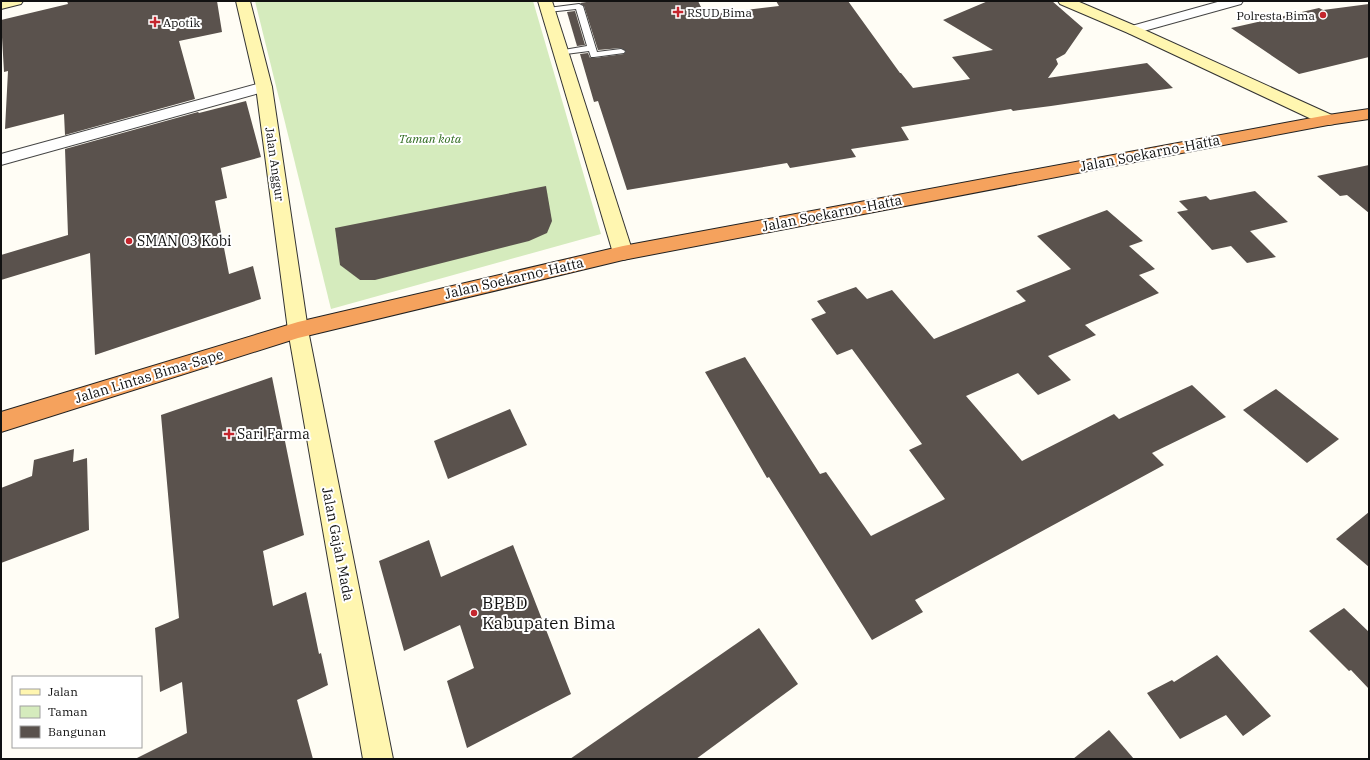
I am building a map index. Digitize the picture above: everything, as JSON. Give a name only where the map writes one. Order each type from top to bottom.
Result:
[{"type":"highway","name":"Jalan Soekarno-Hatta","points":[[298,330],[623,252],[1328,120],[1369,114]]},
{"type":"highway","name":"Jalan Lintas Bima-Sape","points":[[1,422],[298,330]]},
{"type":"street","points":[[1,4],[16,1]]},
{"type":"street","name":"Jalan Anggur","points":[[243,1],[264,87],[298,330]]},
{"type":"street","points":[[1065,1],[1134,30],[1328,120]]},
{"type":"street","points":[[1134,30],[1236,1]]},
{"type":"street","points":[[546,5],[623,252]]},
{"type":"street","points":[[1,160],[264,87]]},
{"type":"street","name":"Jalan Gajah Mada","points":[[298,330],[378,759]]},
{"type":"lane","points":[[546,5],[579,6],[594,55],[620,51]]},
{"type":"lane","points":[[560,53],[592,48]]},
{"type":"green space","name":"Taman kota","points":[[255,1],[533,1],[601,234],[331,309]]},
{"type":"building","points":[[67,1],[217,1],[222,32],[179,41],[195,99],[65,135],[64,114],[5,129],[8,71],[4,72],[1,20],[68,4]]},
{"type":"building","points":[[593,1],[698,1],[705,15],[779,6],[776,1],[848,1],[900,73],[913,88],[970,79],[952,57],[993,50],[943,20],[988,1],[1052,1],[1083,28],[1065,54],[1056,59],[1058,64],[1048,78],[1147,63],[1173,88],[1013,111],[1011,109],[901,127],[909,140],[851,149],[856,157],[790,168],[787,163],[627,190],[598,101],[594,102],[580,54],[588,53],[590,58],[594,58],[624,54],[626,51],[621,48],[598,50],[584,6],[580,3]]},
{"type":"building","points":[[1369,4],[1369,57],[1299,74],[1231,28],[1319,8],[1323,10]]},
{"type":"building","points":[[575,11],[585,45],[577,46],[567,12]]},
{"type":"building","points":[[246,101],[261,157],[221,168],[227,198],[215,201],[229,274],[253,266],[261,299],[95,355],[90,253],[1,280],[1,255],[68,235],[65,149],[198,112]]},
{"type":"building","points":[[1369,165],[1369,213],[1347,195],[1340,196],[1317,176]]},
{"type":"building","points":[[546,186],[552,221],[547,233],[529,241],[375,280],[360,280],[340,265],[335,228]]},
{"type":"building","points":[[1255,191],[1288,222],[1250,231],[1276,257],[1247,263],[1231,246],[1212,250],[1177,212],[1188,210],[1179,201],[1206,196],[1210,200]]},
{"type":"building","points":[[1107,210],[1143,241],[1129,246],[1155,269],[1139,275],[1159,293],[1085,325],[1096,335],[1048,356],[1071,380],[1038,395],[1018,373],[966,396],[1022,461],[1114,414],[1119,419],[1192,385],[1226,417],[1152,453],[1164,465],[915,600],[923,612],[872,640],[769,477],[767,478],[705,372],[745,357],[820,474],[826,472],[871,536],[945,499],[909,450],[922,444],[852,349],[837,355],[811,319],[826,313],[817,301],[856,287],[867,299],[892,290],[934,339],[1026,301],[1016,291],[1071,269],[1037,236]]},
{"type":"building","points":[[272,377],[304,535],[263,551],[273,606],[306,592],[319,654],[321,653],[328,685],[297,700],[313,759],[135,759],[187,733],[182,682],[160,692],[155,628],[179,618],[161,415]]},
{"type":"building","points":[[1276,389],[1339,439],[1307,463],[1243,410]]},
{"type":"building","points":[[510,409],[527,445],[448,479],[434,441]]},
{"type":"building","points":[[74,449],[73,462],[87,458],[89,530],[1,563],[1,488],[32,476],[34,460]]},
{"type":"building","points":[[1369,512],[1369,567],[1336,539]]},
{"type":"building","points":[[429,540],[441,577],[513,545],[571,694],[467,748],[447,681],[474,668],[460,625],[404,651],[379,561]]},
{"type":"building","points":[[1344,608],[1369,632],[1369,689],[1309,631]]},
{"type":"building","points":[[759,628],[798,684],[696,759],[570,759]]},
{"type":"building","points":[[1217,655],[1271,716],[1243,736],[1226,715],[1180,739],[1147,693],[1172,680],[1174,682]]},
{"type":"building","points":[[1109,730],[1134,759],[1073,759]]},
{"type":"place","name":"RSUD Bima","points":[[678,12]]},
{"type":"place","name":"Polresta Bima","points":[[1323,15]]},
{"type":"place","name":"Apotik","points":[[155,22]]},
{"type":"place","name":"SMAN 03 Kobi","points":[[129,241]]},
{"type":"place","name":"Sari Farma","points":[[229,434]]},
{"type":"place","name":"BPBD Kabupaten Bima","points":[[474,613]]}]
